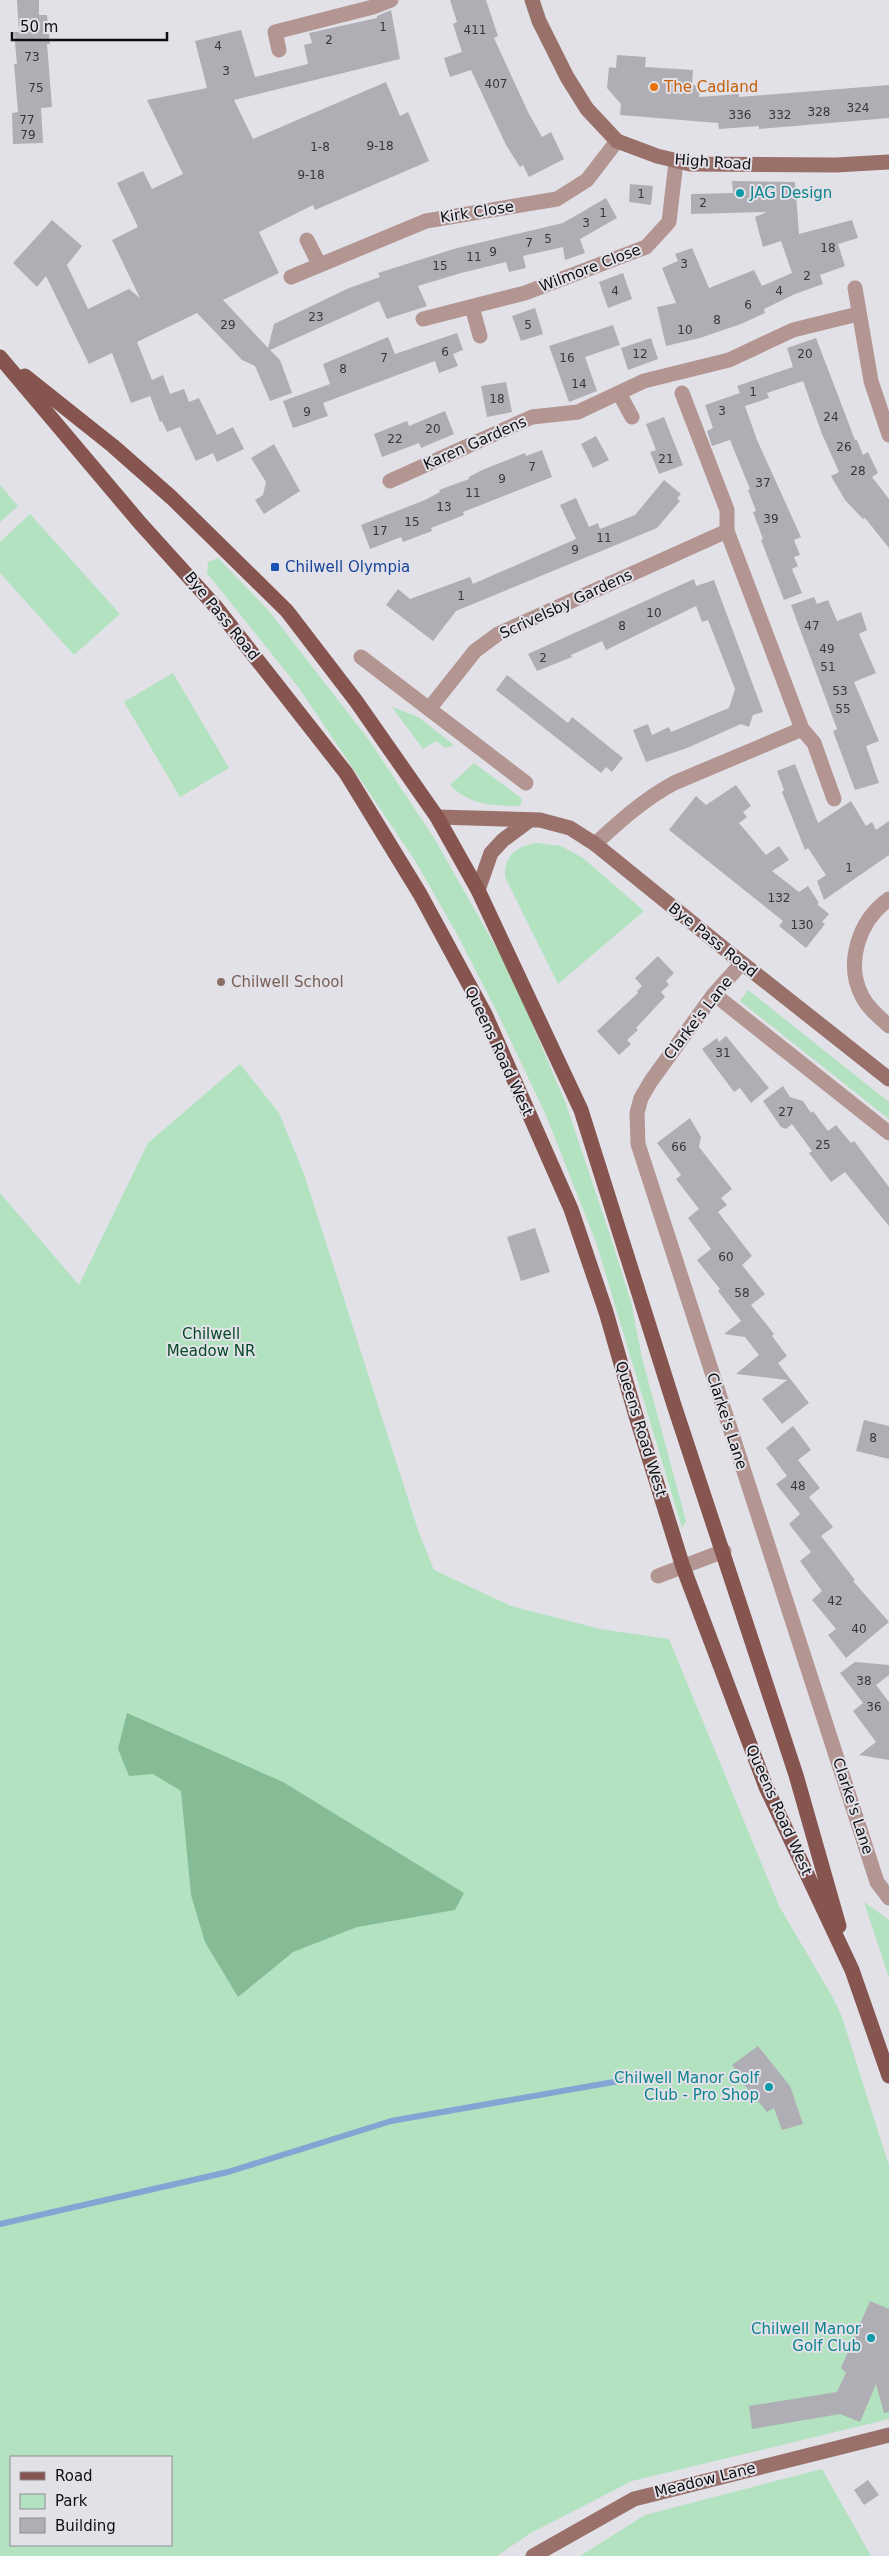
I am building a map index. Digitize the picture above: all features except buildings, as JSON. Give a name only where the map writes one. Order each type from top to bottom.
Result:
[{"type":"main road","name":"Bye Pass Road","points":[[0,356],[113,446],[172,498],[287,611],[356,701],[437,817],[478,890]]},
{"type":"main road","name":"Bye Pass Road","points":[[0,356],[140,523],[190,576],[346,773],[420,894]]},
{"type":"main road","name":"Queens Road West","points":[[478,890],[581,1110],[674,1405],[724,1551],[796,1775],[852,1970],[889,2076]]},
{"type":"main road","name":"Queens Road West","points":[[420,894],[485,1014],[571,1209],[606,1312],[683,1567],[766,1787],[852,1970]]},
{"type":"street","points":[[279,50],[275,32],[373,7],[391,0]]},
{"type":"street","name":"High Road","points":[[532,0],[567,77],[587,109],[617,141],[676,162],[725,166],[889,162]]},
{"type":"street","name":"Kirk Close","points":[[291,277],[426,221],[557,199],[587,180],[617,141]]},
{"type":"street","name":"Wilmore Close","points":[[423,319],[526,293],[646,247],[669,222],[676,162]]},
{"type":"street","points":[[307,240],[319,264]]},
{"type":"street","points":[[855,288],[871,382],[889,435]]},
{"type":"street","points":[[472,306],[480,336]]},
{"type":"street","name":"Karen Gardens","points":[[390,480],[532,417],[578,412],[644,381],[728,360],[793,330],[858,314]]},
{"type":"street","points":[[619,393],[632,417]]},
{"type":"street","points":[[682,393],[728,510],[727,532],[802,729],[814,743],[834,799]]},
{"type":"street","name":"Scrivelsby Gardens","points":[[429,709],[475,651],[498,634],[727,532]]},
{"type":"street","points":[[361,656],[526,783]]},
{"type":"street","points":[[595,844],[628,813],[660,791],[802,729]]},
{"type":"street","name":"Bye Pass Road","points":[[437,817],[548,821],[570,828],[595,844],[889,1079]]},
{"type":"street","points":[[478,890],[491,854],[503,840],[530,820]]},
{"type":"street","points":[[889,899],[863,929],[856,950],[855,970],[856,982],[863,998],[874,1014],[889,1026]]},
{"type":"street","name":"Clarke's Lane","points":[[742,963],[714,994],[662,1064],[642,1098],[637,1113],[638,1144],[877,1882],[889,1898]]},
{"type":"street","points":[[714,994],[889,1133]]},
{"type":"street","points":[[658,1576],[724,1551]]},
{"type":"street","name":"Meadow Lane","points":[[534,2556],[634,2499],[889,2435]]},
{"type":"green space","points":[[0,485],[18,506],[0,522]]},
{"type":"green space","points":[[30,514],[120,614],[74,655],[0,573],[0,542]]},
{"type":"green space","points":[[218,558],[269,611],[369,740],[434,838],[511,974],[566,1104],[631,1302],[642,1358],[686,1521],[682,1528],[596,1242],[545,1113],[497,1012],[458,936],[416,862],[299,688],[207,573],[208,562]]},
{"type":"green space","points":[[173,673],[229,768],[180,797],[124,702]]},
{"type":"green space","points":[[392,707],[418,717],[454,745],[445,748],[436,741],[423,749]]},
{"type":"green space","points":[[474,763],[521,798],[522,802],[519,806],[500,806],[482,803],[465,797],[450,785]]},
{"type":"green space","points":[[536,843],[561,846],[583,858],[644,911],[558,984],[505,877],[509,858],[517,850]]},
{"type":"green space","points":[[748,990],[889,1102],[889,1119],[740,1001]]},
{"type":"green space","name":"Chilwell Meadow NR","points":[[240,1064],[279,1113],[304,1174],[418,1530],[434,1570],[511,1606],[600,1629],[669,1639],[779,1906],[832,1996],[842,2017],[889,2166],[889,2419],[632,2481],[529,2534],[497,2556],[0,2556],[0,1193],[79,1285],[148,1143]]},
{"type":"green space","points":[[127,1713],[283,1782],[464,1893],[455,1910],[357,1927],[293,1952],[238,1997],[205,1942],[191,1895],[181,1791],[153,1774],[129,1776],[118,1749]]},
{"type":"green space","points":[[864,1902],[889,1920],[889,1978]]},
{"type":"green space","points":[[822,2469],[871,2556],[580,2556],[645,2515]]},
{"type":"waterway","points":[[0,2224],[228,2172],[391,2121],[642,2077]]},
{"type":"place","name":"The Cadland","points":[[654,87]]},
{"type":"place","name":"JAG Design","points":[[740,193]]},
{"type":"place","name":"Chilwell Olympia","points":[[275,567]]},
{"type":"place","name":"Chilwell School","points":[[221,982]]},
{"type":"place","name":"Chilwell Manor Golf Club - Pro Shop","points":[[769,2087]]},
{"type":"place","name":"Chilwell Manor Golf Club","points":[[871,2338]]}]
